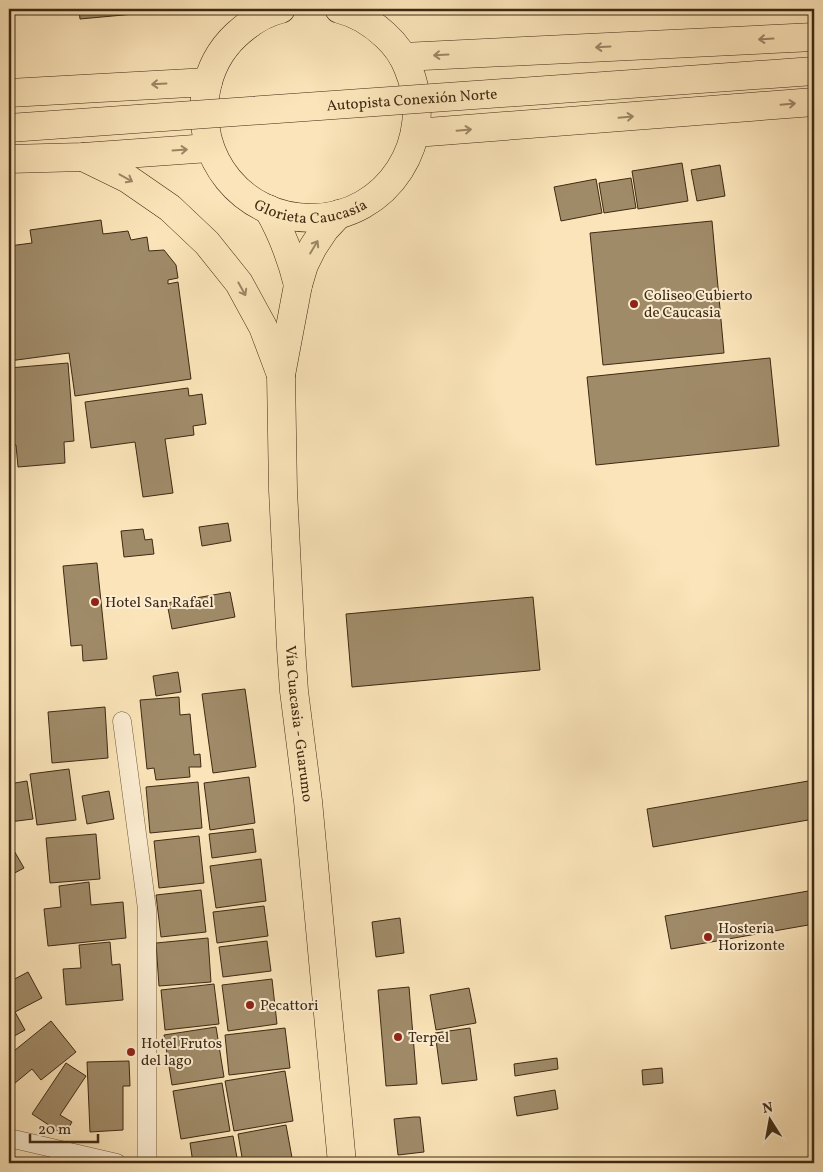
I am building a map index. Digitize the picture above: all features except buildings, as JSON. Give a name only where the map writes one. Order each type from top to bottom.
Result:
[{"type":"main road","points":[[232,38],[233,9]]},
{"type":"main road","name":"Glorieta Caucasía","points":[[281,9],[259,18],[245,27],[232,38],[222,52],[213,66],[208,82],[204,104],[204,126],[217,164],[239,191],[252,201],[268,209],[296,217],[310,218],[339,214],[361,205],[380,192],[396,176],[408,155],[415,134],[418,107],[414,81],[403,57],[392,41],[378,28],[362,18],[339,9]]},
{"type":"main road","points":[[403,57],[814,37]]},
{"type":"main road","name":"Autopista Conexión Norte","points":[[9,128],[814,71]]},
{"type":"main road","points":[[9,93],[208,82]]},
{"type":"main road","points":[[415,134],[814,102]]},
{"type":"main road","points":[[9,160],[210,148]]},
{"type":"main road","points":[[82,157],[128,179],[170,208],[207,243],[239,283],[263,328],[281,375]]},
{"type":"main road","name":"Vía Cuacasia - Guarumo","points":[[268,209],[286,245],[298,285]]},
{"type":"main road","name":"Vía Cuacasia - Guarumo","points":[[339,214],[325,229],[304,265],[298,285],[281,375],[282,490],[294,691],[308,801],[342,1163]]},
{"type":"street","points":[[122,721],[147,908],[147,1163]]},
{"type":"street","points":[[9,1138],[117,1163]]},
{"type":"place","name":"Coliseo Cubierto de Caucasia","points":[[634,304]]},
{"type":"place","name":"Hotel San Rafael","points":[[95,602]]},
{"type":"place","name":"Hosteria Horizonte","points":[[708,937]]},
{"type":"place","name":"Pecattori","points":[[250,1005]]},
{"type":"place","name":"Terpel","points":[[398,1037]]},
{"type":"place","name":"Hotel Frutos del lago","points":[[131,1052]]}]
